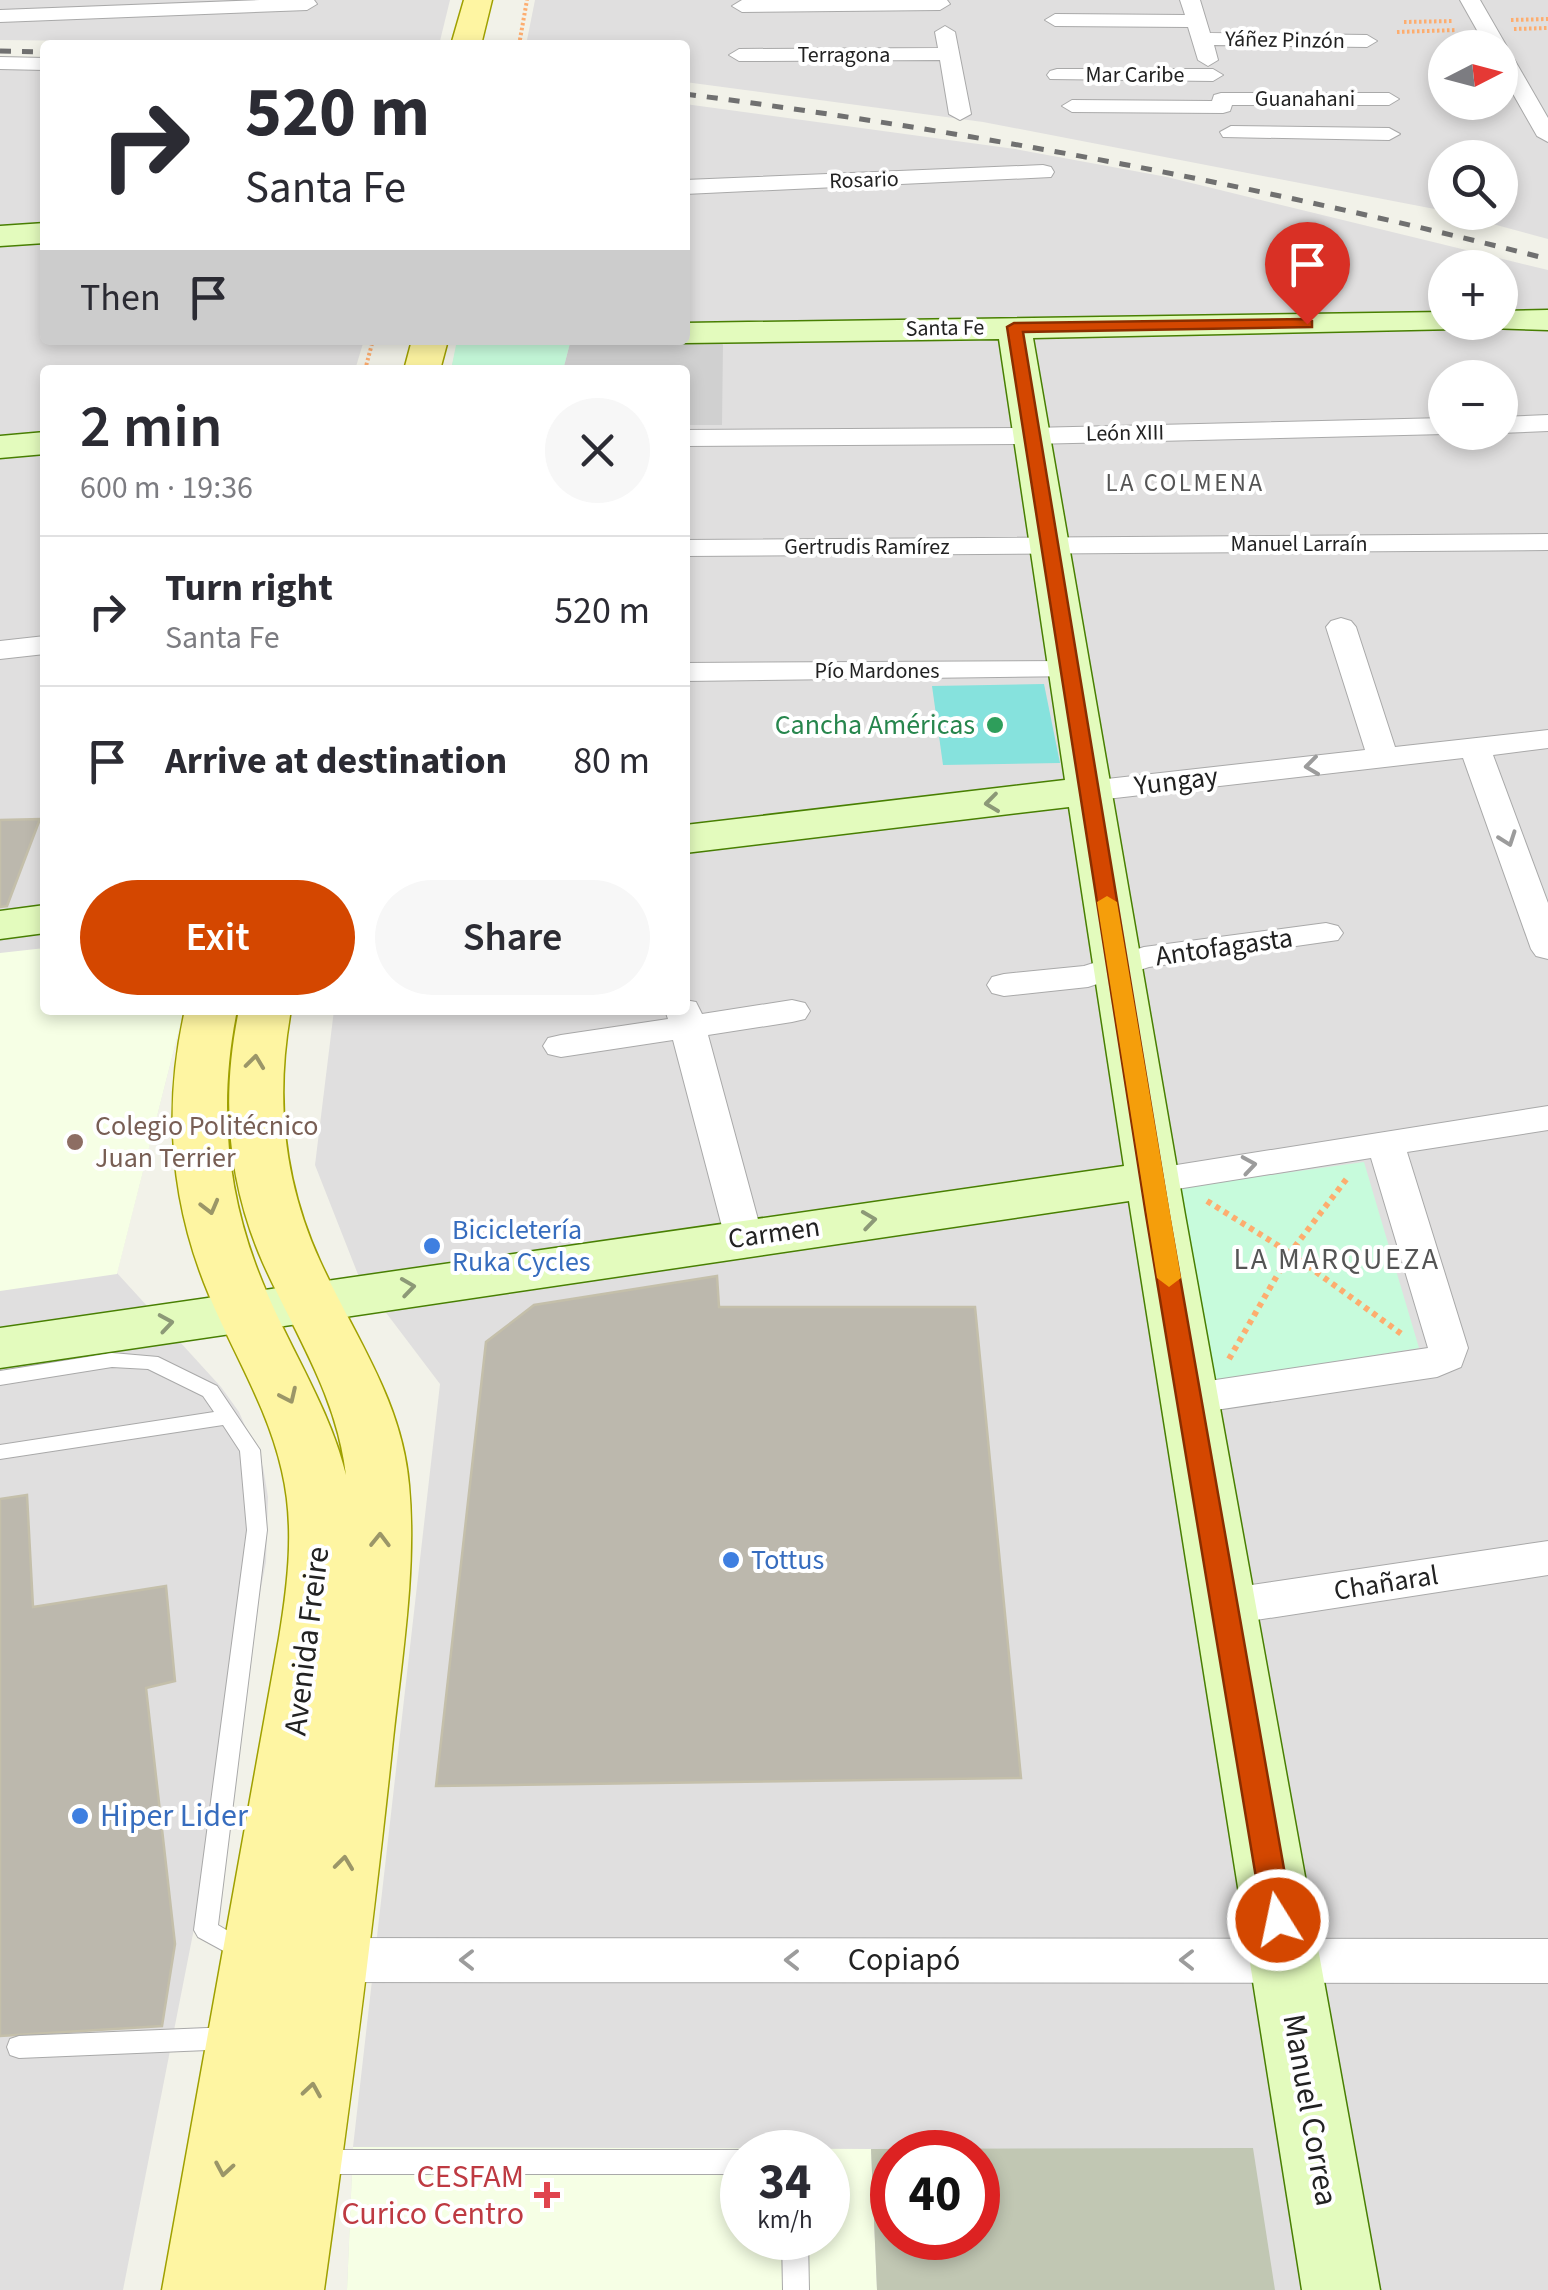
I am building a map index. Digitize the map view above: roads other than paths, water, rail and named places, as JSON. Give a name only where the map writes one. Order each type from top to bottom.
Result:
[{"type":"main road","points":[[467,40],[478,0]]},
{"type":"main road","name":"Avenida Freire","points":[[210,1015],[197,1076],[196,1132],[206,1197],[244,1310],[299,1416],[316,1478],[321,1524],[296,1960],[301,2163],[283,2290]]},
{"type":"main road","name":"Avenida Freire","points":[[203,2290],[247,2038],[296,1960],[379,1558],[380,1514],[368,1424],[353,1383],[279,1229],[258,1152],[252,1078],[264,1015]]},
{"type":"street","points":[[1470,0],[1487,30]]},
{"type":"street","points":[[738,78],[741,25],[940,2],[960,114]]},
{"type":"street","points":[[0,16],[307,4]]},
{"type":"street","name":"Yáñez Pinzón","points":[[1055,20],[1196,20],[1367,41]]},
{"type":"street","points":[[1196,20],[1232,134],[1389,134]]},
{"type":"street","name":"Terragona","points":[[741,25],[949,54]]},
{"type":"street","points":[[0,63],[40,64]]},
{"type":"street","name":"Mar Caribe","points":[[1057,75],[1213,74]]},
{"type":"street","points":[[1518,84],[1548,136]]},
{"type":"street","name":"Guanahani","points":[[1072,106],[1388,99]]},
{"type":"street","name":"Rosario","points":[[690,187],[1043,172]]},
{"type":"street","points":[[0,236],[40,233]]},
{"type":"street","points":[[1518,321],[1548,320]]},
{"type":"street","name":"Santa Fe","points":[[690,333],[1428,322]]},
{"type":"street","name":"Manuel Correa","points":[[1014,327],[1118,968],[1182,1185],[1218,1372],[1224,1607],[1340,2290]]},
{"type":"street","points":[[1518,424],[1548,424]]},
{"type":"street","name":"León XIII","points":[[690,438],[1032,436],[1428,426]]},
{"type":"street","points":[[0,448],[40,444]]},
{"type":"street","name":"Manuel Larraín","points":[[1050,546],[1548,542]]},
{"type":"street","name":"Gertrudis Ramírez","points":[[690,548],[1050,546]]},
{"type":"street","points":[[1341,627],[1383,758]]},
{"type":"street","points":[[0,650],[40,646]]},
{"type":"street","name":"Pío Mardones","points":[[690,672],[1070,670]]},
{"type":"street","name":"Yungay","points":[[690,838],[1548,739]]},
{"type":"street","points":[[1475,748],[1541,906],[1548,949]]},
{"type":"street","points":[[0,925],[40,920]]},
{"type":"street","name":"Antofagasta","points":[[1004,986],[1088,976],[1144,957],[1326,934]]},
{"type":"street","points":[[561,1046],[685,1018],[792,1011]]},
{"type":"street","points":[[685,1018],[744,1238]]},
{"type":"street","name":"Carmen","points":[[0,1348],[744,1238],[1182,1185],[1385,1143],[1548,1118]]},
{"type":"street","points":[[1218,1372],[1437,1362],[1446,1357],[1448,1348],[1385,1143]]},
{"type":"street","name":"Chañaral","points":[[1224,1607],[1548,1558]]},
{"type":"street","name":"Copiapó","points":[[296,1960],[1548,1961]]},
{"type":"lane","points":[[0,1378],[112,1360],[150,1362],[210,1391],[250,1450],[257,1530],[206,1930],[296,1960]]},
{"type":"lane","points":[[0,1452],[227,1417]]},
{"type":"lane","points":[[18,2047],[247,2038]]},
{"type":"lane","points":[[301,2163],[720,2162]]},
{"type":"lane","points":[[795,2260],[796,2290]]},
{"type":"railway","points":[[0,51],[40,52]]},
{"type":"railway","points":[[690,95],[1119,163],[1334,208],[1548,259]]},
{"type":"place","name":"Cancha Américas","points":[[995,725]]},
{"type":"place","name":"Colegio Politécnico Juan Terrier","points":[[75,1142]]},
{"type":"place","name":"Bicicletería Ruka Cycles","points":[[432,1246]]},
{"type":"place","name":"Tottus","points":[[731,1560]]},
{"type":"place","name":"Hiper Lider","points":[[80,1816]]},
{"type":"place","name":"CESFAM Curico Centro","points":[[547,2195]]},
{"type":"district","name":"LA COLMENA","points":[[1185,483]]},
{"type":"district","name":"LA MARQUEZA","points":[[1337,1259]]}]
